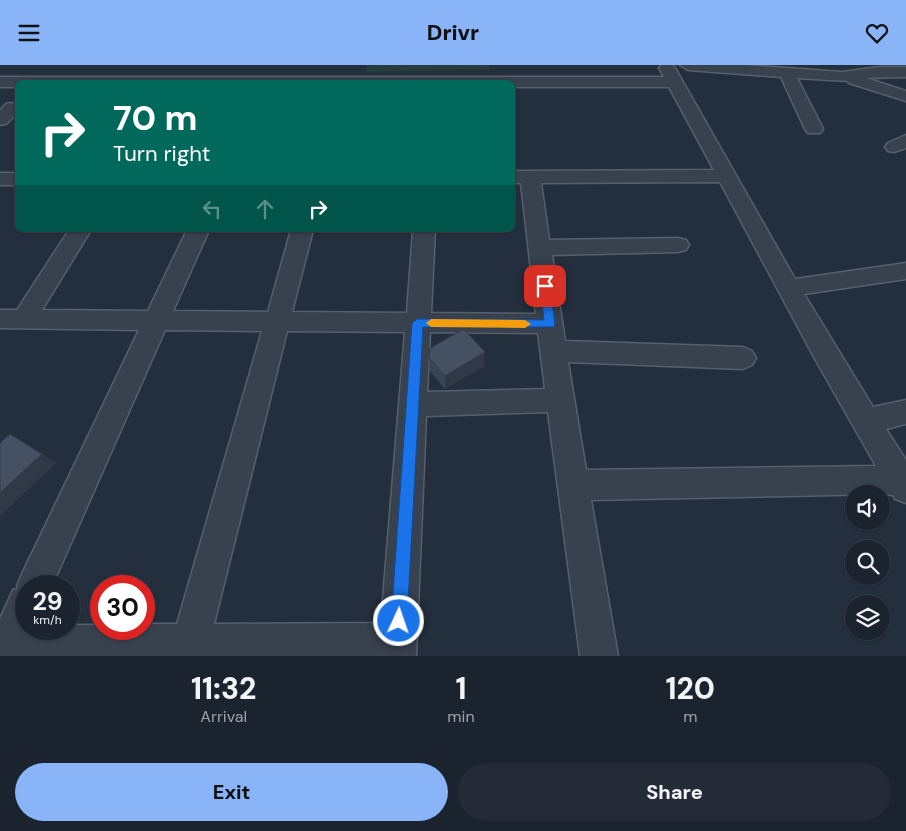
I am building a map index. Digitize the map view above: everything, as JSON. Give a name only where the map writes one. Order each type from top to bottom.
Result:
[{"type":"street","points":[[40,80],[54,65]]},
{"type":"street","points":[[192,80],[202,65]]},
{"type":"street","points":[[344,80],[348,65]]},
{"type":"street","points":[[777,70],[814,129]]},
{"type":"street","points":[[445,80],[676,71],[777,70],[842,77],[902,94],[905,87],[902,72],[879,72],[842,77]]},
{"type":"street","points":[[676,71],[727,176],[865,421],[904,484]]},
{"type":"street","points":[[0,82],[15,82]]},
{"type":"street","points":[[0,120],[12,108]]},
{"type":"street","points":[[600,656],[560,400],[539,247],[521,177],[727,176]]},
{"type":"street","points":[[12,319],[78,232]]},
{"type":"street","points":[[39,575],[197,232]]},
{"type":"street","points":[[189,649],[301,232]]},
{"type":"street","points":[[15,625],[3,648],[398,649],[424,232]]},
{"type":"street","points":[[539,247],[678,245]]},
{"type":"street","points":[[789,288],[906,271]]},
{"type":"street","points":[[12,319],[417,323],[743,358]]},
{"type":"street","points":[[412,405],[560,400]]},
{"type":"street","points":[[865,421],[906,412]]},
{"type":"street","points":[[574,485],[904,484]]},
{"type":"green space","points":[[367,65],[490,65],[490,69],[366,72]]},
{"type":"building","points":[[464,329],[485,352],[445,376],[429,358],[430,348]]},
{"type":"building","points":[[10,434],[42,454],[0,493],[0,443]]},
{"type":"slow traffic","points":[[431,323],[525,324]]},
{"type":"route","points":[[399,621],[417,323],[550,324],[545,286]]}]
